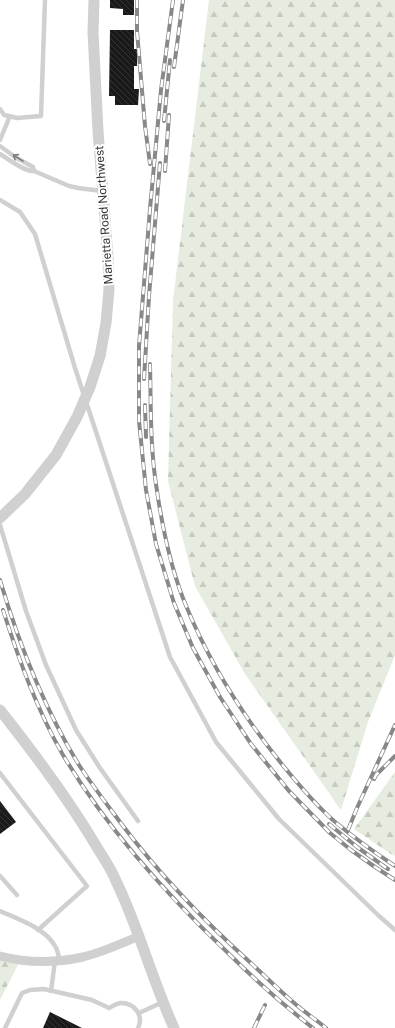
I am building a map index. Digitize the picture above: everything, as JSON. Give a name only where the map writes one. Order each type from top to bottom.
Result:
[{"type":"street","name":"Marietta Road Northwest","points":[[0,518],[25,494],[56,455],[77,417],[90,387],[100,356],[106,323],[109,290],[108,258],[98,123],[94,0]]},
{"type":"street","points":[[0,710],[29,747],[79,817],[116,880],[174,1028]]},
{"type":"street","points":[[0,956],[32,961],[57,961],[105,950],[139,936]]},
{"type":"lane","points":[[0,111],[4,115],[17,118],[41,116],[45,0]]},
{"type":"lane","points":[[0,140],[10,116]]},
{"type":"lane","points":[[0,146],[15,157],[33,167],[34,171]]},
{"type":"lane","points":[[0,154],[30,171],[34,171],[69,186],[103,191]]},
{"type":"lane","points":[[0,200],[20,212],[35,234],[75,368],[167,650],[173,664],[216,742],[279,819],[395,930]]},
{"type":"lane","points":[[0,525],[26,611],[46,665],[76,730],[100,768],[138,821]]},
{"type":"lane","points":[[0,773],[87,886],[38,930]]},
{"type":"lane","points":[[0,876],[17,895]]},
{"type":"lane","points":[[0,911],[32,926],[49,937],[56,947],[57,961],[51,991]]},
{"type":"lane","points":[[5,1028],[22,993],[30,990],[44,989],[92,1000],[109,1008],[120,1003],[131,1004],[139,1013],[140,1024],[138,1028]]},
{"type":"lane","points":[[139,1013],[163,1002]]},
{"type":"green space","points":[[209,0],[395,0],[395,655],[368,722],[341,810],[245,674],[195,586],[168,481],[173,301]]},
{"type":"green space","points":[[395,772],[395,856],[354,829]]},
{"type":"green space","points":[[0,955],[19,963],[0,1000]]},
{"type":"building","points":[[110,0],[134,0],[134,15],[123,15],[123,9],[110,8]]},
{"type":"building","points":[[110,30],[134,30],[134,49],[137,49],[137,66],[134,66],[134,89],[139,89],[138,105],[115,105],[115,96],[109,96]]},
{"type":"building","points":[[0,801],[16,822],[0,834]]},
{"type":"building","points":[[50,1012],[82,1028],[43,1028]]},
{"type":"railway","points":[[137,0],[137,31],[145,126],[150,164]]},
{"type":"railway","points":[[173,0],[161,90],[139,346],[139,421],[146,490],[156,544],[174,603],[193,648],[220,697],[251,744],[289,791],[330,833],[351,850],[395,880]]},
{"type":"railway","points":[[174,67],[183,0]]},
{"type":"railway","points":[[164,121],[170,60]]},
{"type":"railway","points":[[165,171],[169,115]]},
{"type":"railway","points":[[144,379],[160,163]]},
{"type":"railway","points":[[150,364],[153,459],[162,521],[176,580],[196,630],[230,691],[256,730],[290,775],[334,821],[395,866]]},
{"type":"railway","points":[[145,405],[146,437]]},
{"type":"railway","points":[[0,580],[15,628],[44,698],[66,743],[99,794],[150,860],[200,914],[283,993],[326,1028]]},
{"type":"railway","points":[[3,610],[22,666],[45,720],[63,755],[98,809],[138,859],[181,907],[258,982],[313,1028]]},
{"type":"railway","points":[[348,830],[395,725]]},
{"type":"railway","points":[[374,779],[376,775],[395,756]]},
{"type":"railway","points":[[329,824],[357,847],[388,869]]},
{"type":"railway","points":[[254,1028],[265,1005]]}]
